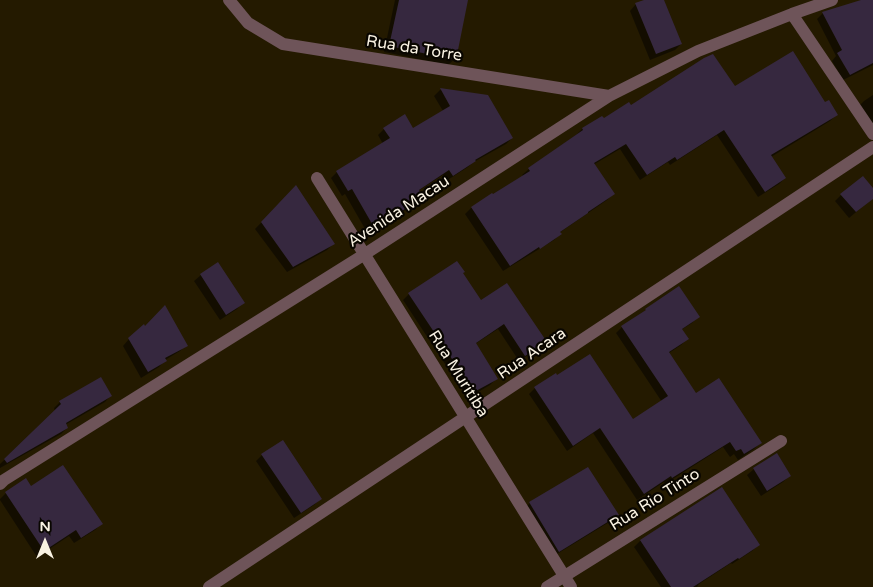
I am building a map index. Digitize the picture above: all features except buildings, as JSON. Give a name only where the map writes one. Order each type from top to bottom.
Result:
[{"type":"street","name":"Rua da Torre","points":[[229,0],[248,23],[283,44],[609,96]]},
{"type":"street","name":"Avenida Macau","points":[[0,484],[365,254],[609,96],[698,50],[832,0]]},
{"type":"street","points":[[792,14],[873,134]]},
{"type":"street","name":"Rua Acara","points":[[209,587],[873,147]]},
{"type":"street","name":"Rua Muritiba","points":[[317,178],[568,582]]},
{"type":"street","name":"Rua Rio Tinto","points":[[547,587],[568,582],[781,441]]}]
